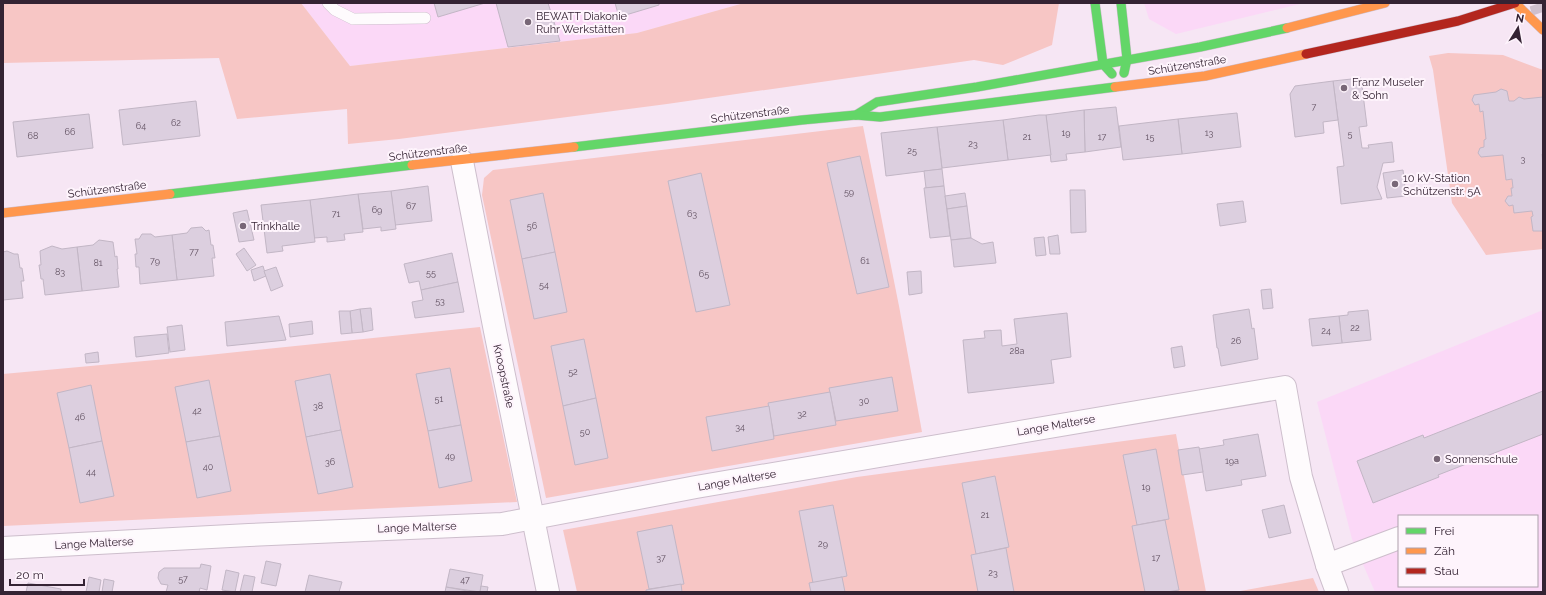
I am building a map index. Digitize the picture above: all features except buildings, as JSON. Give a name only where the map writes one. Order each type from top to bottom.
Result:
[{"type":"street","points":[[1095,3],[1103,64],[1122,86]]},
{"type":"street","points":[[1121,3],[1128,59],[1122,86]]},
{"type":"street","name":"Schützenstraße","points":[[856,115],[877,102],[977,87],[1200,46],[1318,21],[1385,3]]},
{"type":"street","points":[[1515,3],[1543,30]]},
{"type":"street","name":"Schützenstraße","points":[[3,213],[856,115],[880,117],[1205,76],[1458,21],[1515,3]]},
{"type":"street","name":"Knoopstraße","points":[[462,160],[494,331],[534,518],[548,592]]},
{"type":"street","name":"Lange Malterse","points":[[3,548],[257,534],[502,524],[727,482],[1285,387],[1301,477],[1327,565],[1337,592]]},
{"type":"street","points":[[1327,565],[1398,538]]},
{"type":"lane","points":[[328,3],[334,10],[353,19],[425,18]]},
{"type":"shaded area","points":[[3,3],[301,3],[350,66],[637,33],[744,3],[1059,3],[1052,45],[1003,65],[974,60],[667,104],[399,139],[348,144],[347,109],[237,119],[219,58],[3,63]]},
{"type":"shaded area","points":[[301,3],[744,3],[637,33],[350,66]]},
{"type":"shaded area","points":[[1144,3],[1304,3],[1176,34],[1149,19]]},
{"type":"shaded area","points":[[1448,53],[1503,55],[1543,70],[1543,249],[1486,255],[1452,203],[1433,70],[1429,56]]},
{"type":"shaded area","points":[[863,126],[899,306],[922,432],[546,498],[482,195],[484,178],[493,170]]},
{"type":"shaded area","name":"Sonnenschule","points":[[1543,310],[1543,592],[1375,592],[1352,539],[1317,402]]},
{"type":"shaded area","points":[[480,327],[517,502],[3,526],[3,374],[199,356]]},
{"type":"shaded area","points":[[1176,434],[1206,592],[577,592],[563,530],[857,477]]},
{"type":"shaded area","points":[[1313,578],[1319,592],[1235,592]]},
{"type":"tunnel","points":[[1540,3],[1543,12]]},
{"type":"traffic: fast","points":[[1095,3],[1103,64],[1112,74]]},
{"type":"traffic: fast","points":[[1121,3],[1127,59],[1124,73]]},
{"type":"traffic: fast","points":[[856,115],[877,102],[977,87],[1200,47],[1287,28]]},
{"type":"traffic: fast","points":[[574,147],[802,120],[856,115],[880,117],[1115,87]]},
{"type":"traffic: fast","points":[[170,194],[412,165]]},
{"type":"traffic: slow","points":[[1287,28],[1385,3]]},
{"type":"traffic: slow","points":[[1515,3],[1543,30]]},
{"type":"traffic: slow","points":[[1115,87],[1205,76],[1306,54]]},
{"type":"traffic: slow","points":[[412,165],[574,147]]},
{"type":"traffic: slow","points":[[3,213],[170,194]]},
{"type":"traffic: jam","points":[[1306,54],[1458,21],[1515,3]]},
{"type":"place","name":"BEWATT Diakonie Ruhr Werkstätten","points":[[528,22]]},
{"type":"place","name":"Franz Museler & Sohn","points":[[1344,88]]},
{"type":"place","name":"10 kV-Station Schützenstr. 5A","points":[[1395,184]]},
{"type":"place","name":"Trinkhalle","points":[[243,226]]},
{"type":"place","name":"Sonnenschule","points":[[1437,459]]}]
